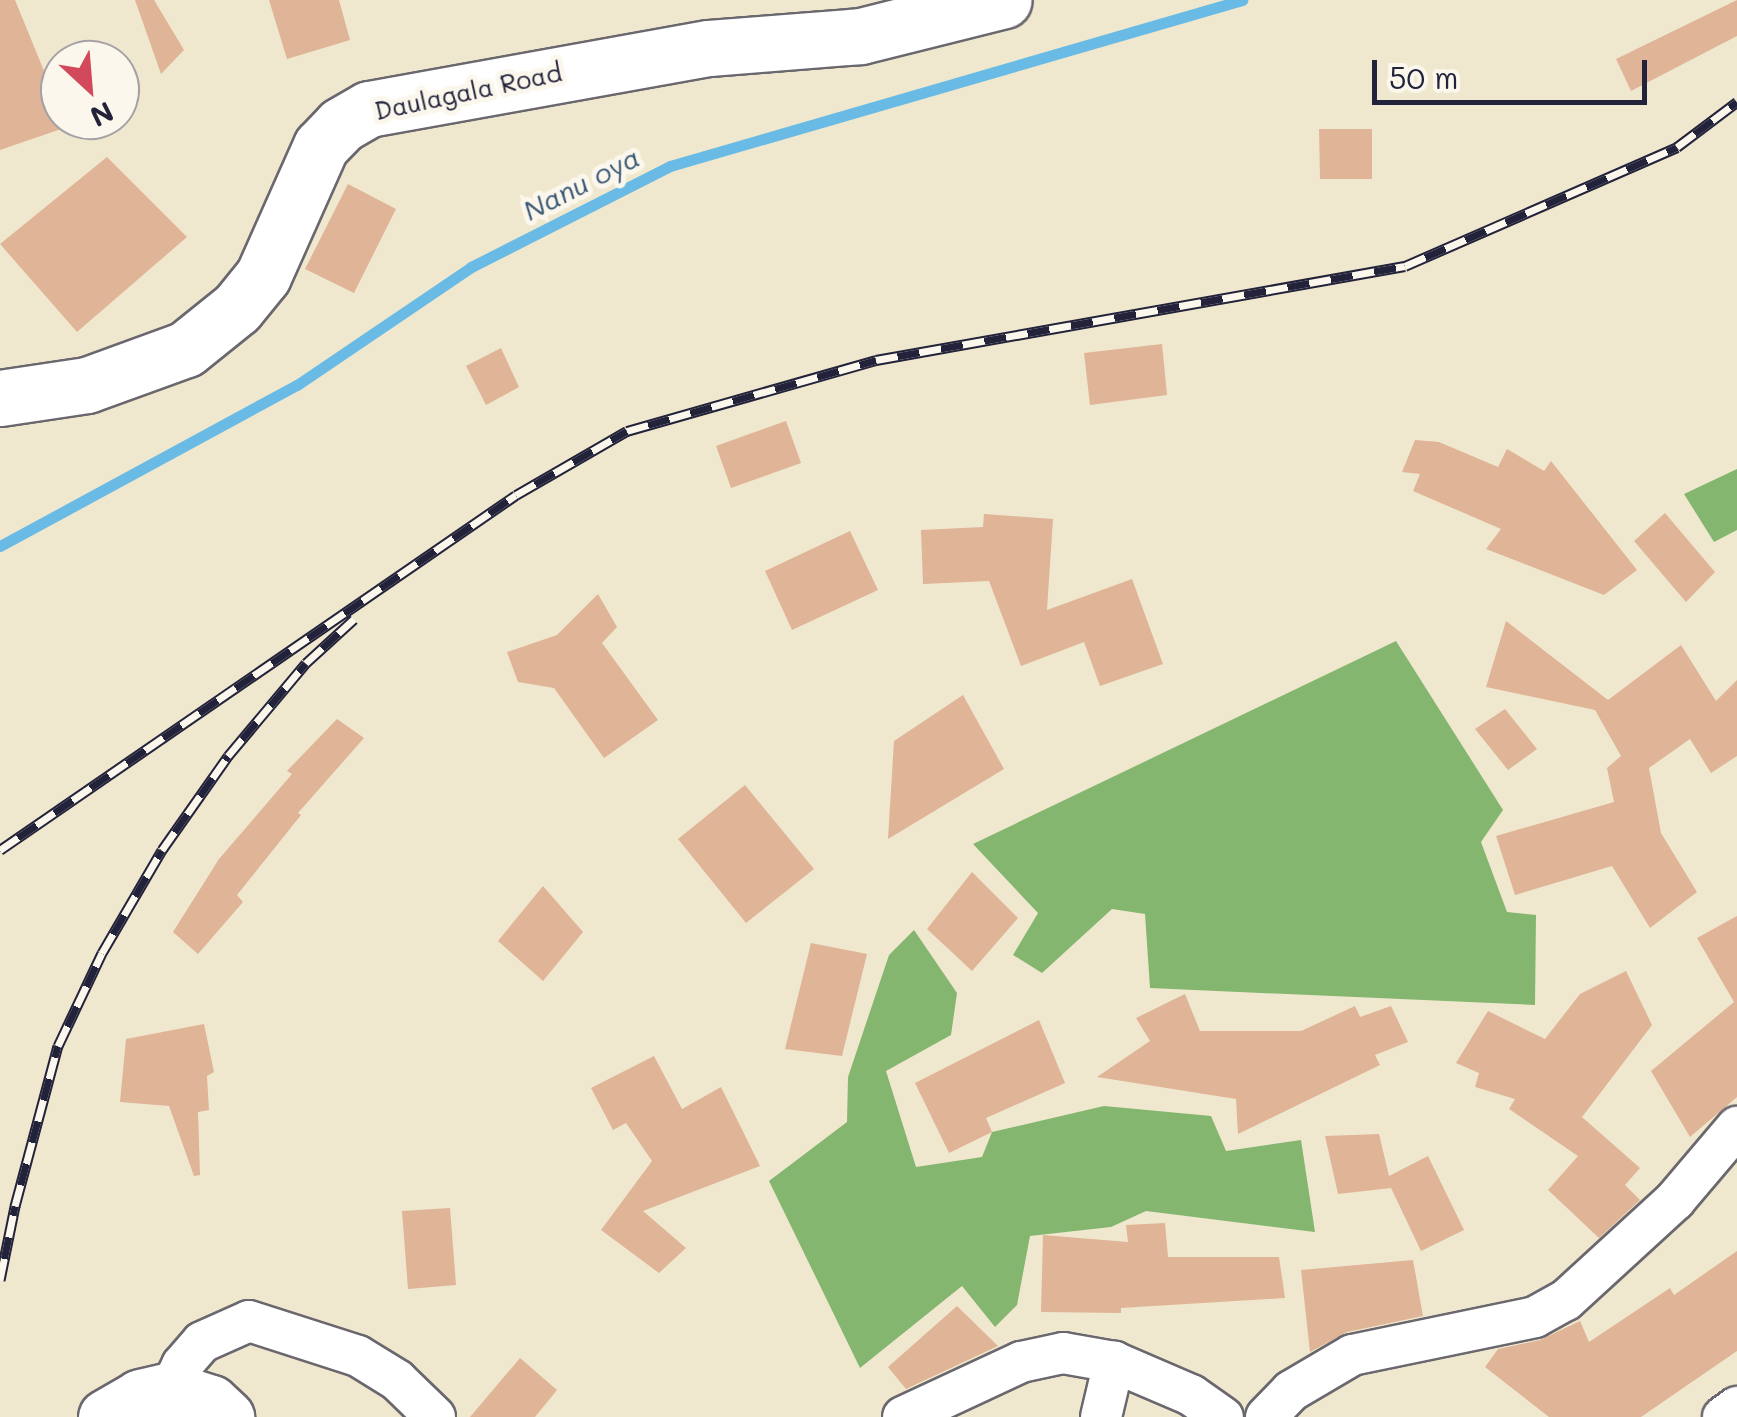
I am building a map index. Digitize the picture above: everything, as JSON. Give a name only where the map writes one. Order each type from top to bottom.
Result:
[{"type":"main road","name":"Daulagala Road","points":[[0,398],[86,385],[186,349],[237,308],[263,276],[321,146],[341,125],[369,109],[709,48],[860,36],[1004,0]]},
{"type":"main road","points":[[106,1417],[140,1397],[170,1390],[210,1403],[226,1417]]},
{"type":"street","points":[[1266,1417],[1291,1391],[1352,1355],[1535,1317],[1566,1300],[1674,1200],[1737,1127]]},
{"type":"street","points":[[170,1390],[202,1342],[249,1321],[358,1356],[396,1380],[435,1417]]},
{"type":"street","points":[[903,1417],[1042,1354],[1086,1355],[1114,1362],[1191,1395],[1223,1417]]},
{"type":"street","points":[[1101,1417],[1114,1362]]},
{"type":"street","points":[[1723,1417],[1737,1406]]},
{"type":"green space","points":[[1737,469],[1737,530],[1714,542],[1684,494]]},
{"type":"green space","points":[[1396,641],[1503,810],[1481,842],[1507,912],[1536,915],[1535,1005],[1150,988],[1145,914],[1112,909],[1042,973],[1013,955],[1038,913],[973,844]]},
{"type":"green space","points":[[914,930],[957,993],[951,1035],[886,1071],[916,1167],[982,1157],[992,1132],[1104,1106],[1211,1116],[1226,1151],[1301,1140],[1315,1232],[1146,1211],[1111,1227],[1030,1236],[1017,1305],[995,1327],[962,1286],[860,1368],[769,1181],[847,1122],[848,1077],[889,955]]},
{"type":"building","points":[[0,0],[15,0],[40,61],[40,136],[0,150]]},
{"type":"building","points":[[135,0],[154,0],[184,50],[161,74]]},
{"type":"building","points":[[269,0],[339,0],[350,40],[287,59]]},
{"type":"building","points":[[1737,0],[1737,36],[1631,91],[1616,59]]},
{"type":"building","points":[[1319,129],[1372,129],[1372,179],[1320,179]]},
{"type":"building","points":[[107,157],[187,237],[77,332],[0,244]]},
{"type":"building","points":[[348,184],[396,209],[354,293],[305,269]]},
{"type":"building","points":[[1162,344],[1167,395],[1090,405],[1084,353]]},
{"type":"building","points":[[501,348],[519,387],[486,405],[466,366]]},
{"type":"building","points":[[786,421],[801,463],[731,488],[716,446]]},
{"type":"building","points":[[1415,440],[1439,442],[1498,467],[1507,449],[1544,471],[1551,461],[1637,570],[1604,595],[1486,549],[1501,529],[1413,491],[1420,474],[1402,472]]},
{"type":"building","points":[[1665,513],[1715,572],[1686,602],[1634,541]]},
{"type":"building","points":[[984,514],[1053,519],[1047,610],[1132,579],[1163,664],[1100,686],[1084,642],[1021,666],[989,581],[923,584],[921,530],[983,527]]},
{"type":"building","points":[[850,531],[878,590],[792,630],[765,571]]},
{"type":"building","points":[[598,594],[617,627],[602,643],[658,720],[604,758],[554,688],[518,682],[507,652],[557,635]]},
{"type":"building","points":[[1506,621],[1608,700],[1681,645],[1716,701],[1737,680],[1737,756],[1711,773],[1690,739],[1649,768],[1661,833],[1697,892],[1650,928],[1612,866],[1515,895],[1496,836],[1614,802],[1607,768],[1621,756],[1595,710],[1486,687]]},
{"type":"building","points":[[963,695],[1004,769],[888,839],[894,741]]},
{"type":"building","points":[[1505,709],[1537,749],[1508,770],[1475,729]]},
{"type":"building","points":[[337,719],[364,738],[298,813],[301,815],[237,895],[243,902],[198,954],[173,932],[219,859],[292,774],[287,771]]},
{"type":"building","points":[[745,785],[814,869],[746,923],[678,839]]},
{"type":"building","points":[[972,872],[1018,918],[972,971],[927,929]]},
{"type":"building","points":[[543,886],[583,932],[543,981],[498,941]]},
{"type":"building","points":[[1737,916],[1737,1097],[1690,1137],[1651,1071],[1734,1002],[1697,938]]},
{"type":"building","points":[[811,943],[867,954],[842,1056],[785,1049]]},
{"type":"building","points":[[1626,971],[1652,1025],[1582,1117],[1640,1168],[1625,1185],[1640,1200],[1599,1238],[1548,1190],[1578,1156],[1509,1109],[1515,1099],[1475,1087],[1479,1073],[1456,1063],[1488,1011],[1545,1039],[1580,994]]},
{"type":"building","points":[[1185,994],[1200,1031],[1301,1031],[1355,1006],[1360,1017],[1391,1006],[1408,1042],[1375,1055],[1380,1065],[1238,1134],[1236,1099],[1097,1077],[1150,1041],[1136,1018]]},
{"type":"building","points":[[1039,1020],[1065,1083],[986,1118],[992,1132],[949,1153],[915,1083]]},
{"type":"building","points":[[204,1024],[214,1072],[207,1076],[209,1110],[198,1112],[200,1175],[194,1176],[169,1106],[120,1102],[126,1039]]},
{"type":"building","points":[[654,1056],[682,1109],[721,1087],[760,1166],[643,1211],[686,1248],[659,1273],[601,1230],[652,1161],[626,1123],[613,1130],[591,1088]]},
{"type":"building","points":[[1379,1134],[1389,1176],[1428,1156],[1464,1230],[1421,1251],[1391,1188],[1338,1194],[1325,1136]]},
{"type":"building","points":[[450,1208],[456,1285],[408,1289],[402,1211]]},
{"type":"building","points":[[1165,1223],[1168,1257],[1279,1257],[1285,1298],[1121,1308],[1121,1313],[1041,1312],[1043,1235],[1128,1242],[1126,1225]]},
{"type":"building","points":[[1737,1251],[1737,1351],[1641,1417],[1549,1417],[1485,1367],[1498,1349],[1540,1340],[1580,1321],[1589,1342],[1670,1288],[1674,1295]]},
{"type":"building","points":[[1413,1260],[1423,1316],[1347,1332],[1310,1352],[1301,1270]]},
{"type":"building","points":[[957,1306],[998,1346],[906,1389],[888,1367]]},
{"type":"building","points":[[520,1358],[557,1390],[535,1417],[470,1417]]},
{"type":"waterway","name":"Nanu oya","points":[[0,546],[297,385],[471,267],[670,166],[1242,0]]},
{"type":"railway","points":[[0,850],[516,495],[627,431],[876,360],[1405,266],[1677,147],[1737,102]]},
{"type":"railway","points":[[0,1280],[15,1206],[58,1046],[102,953],[162,850],[228,756],[306,663],[354,619]]}]
